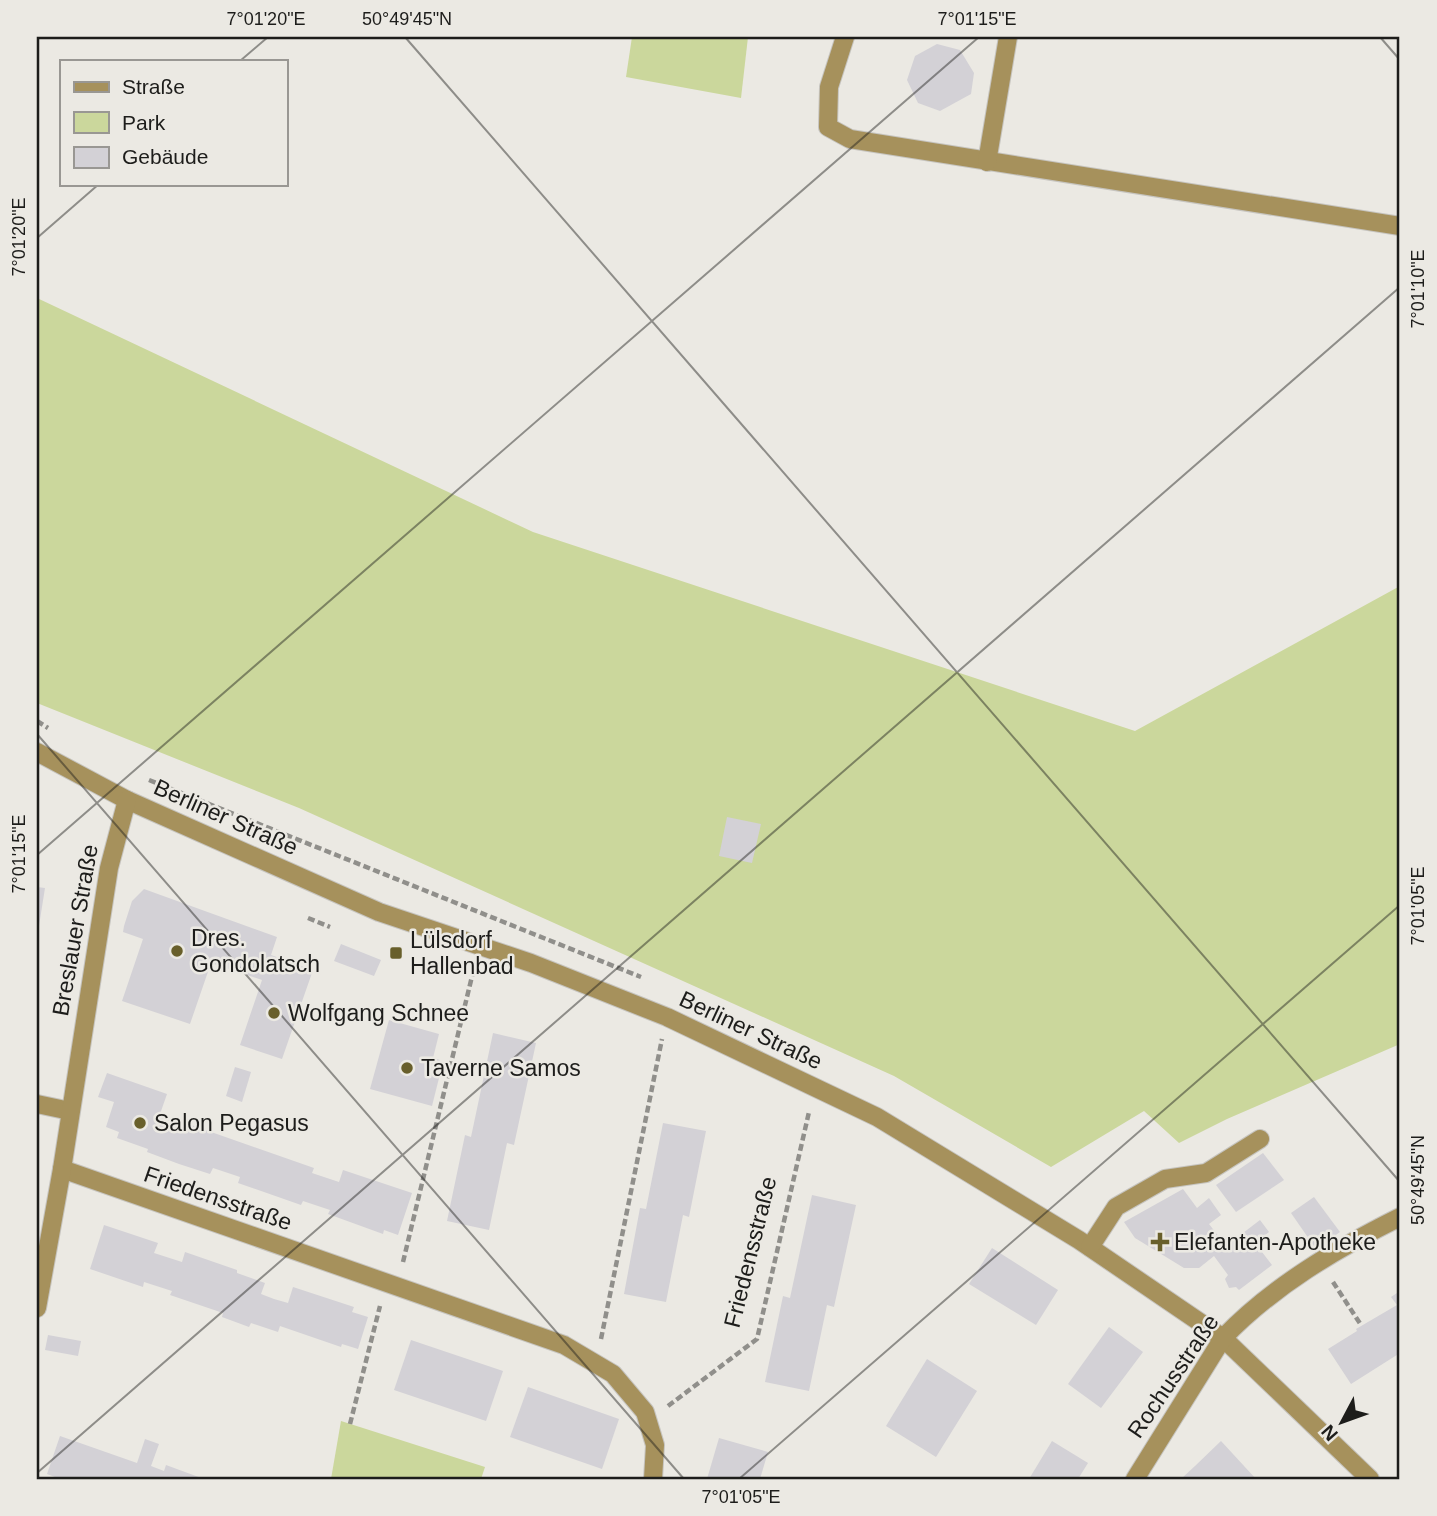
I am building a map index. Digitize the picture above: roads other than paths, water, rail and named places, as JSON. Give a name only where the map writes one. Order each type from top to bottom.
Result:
[{"type":"street","points":[[845,37],[829,87],[828,127],[850,139],[1400,226]]},
{"type":"street","points":[[987,162],[1008,37]]},
{"type":"street","name":"Berliner Straße","points":[[37,752],[127,800],[379,912],[531,963],[667,1017],[877,1117],[1090,1247],[1223,1338],[1370,1479]]},
{"type":"street","name":"Breslauer Straße","points":[[37,1308],[41,1263],[62,1169],[109,868],[127,800]]},
{"type":"street","points":[[37,1104],[69,1111]]},
{"type":"street","points":[[1090,1247],[1116,1208],[1165,1179],[1206,1173],[1260,1139]]},
{"type":"street","name":"Friedensstraße","points":[[62,1169],[564,1345],[613,1374],[645,1412],[655,1445],[653,1479]]},
{"type":"street","name":"Rochusstraße","points":[[1135,1479],[1223,1338],[1291,1279],[1360,1237],[1400,1217]]},
{"type":"place","name":"Dres. Gondolatsch","points":[[177,951]]},
{"type":"place","name":"Lülsdorf Hallenbad","points":[[396,953]]},
{"type":"place","name":"Wolfgang Schnee","points":[[274,1013]]},
{"type":"place","name":"Taverne Samos","points":[[407,1068]]},
{"type":"place","name":"Salon Pegasus","points":[[140,1123]]},
{"type":"place","name":"Elefanten-Apotheke","points":[[1160,1242]]}]
